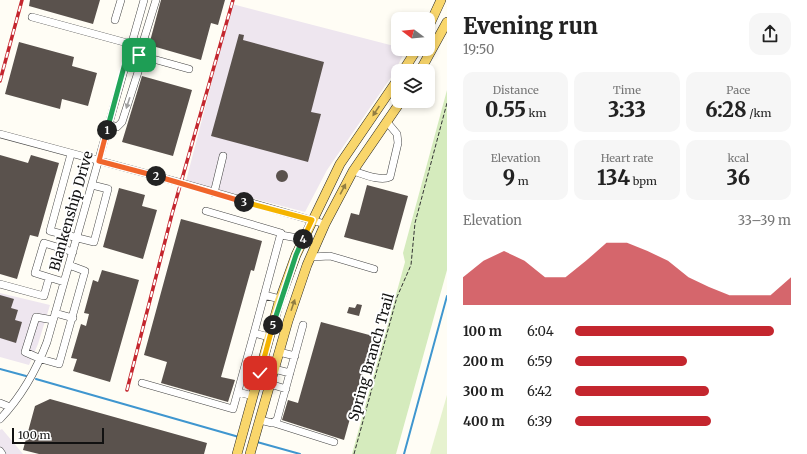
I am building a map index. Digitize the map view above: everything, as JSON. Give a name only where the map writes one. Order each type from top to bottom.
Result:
[{"type":"main road","points":[[435,13],[441,0]]},
{"type":"main road","points":[[424,64],[447,22]]},
{"type":"main road","points":[[237,454],[280,299],[303,239],[340,164],[391,89]]},
{"type":"main road","points":[[253,445],[282,341],[311,257],[325,224],[353,171],[396,108]]},
{"type":"main road","points":[[269,338],[282,341]]},
{"type":"street","points":[[115,20],[121,0]]},
{"type":"street","name":"Blankenship Drive","points":[[0,419],[34,374],[40,359],[73,252],[128,52],[144,0]]},
{"type":"street","points":[[139,55],[156,0]]},
{"type":"street","points":[[32,17],[131,44]]},
{"type":"street","points":[[128,52],[189,69]]},
{"type":"street","points":[[109,124],[117,127],[122,122],[139,69],[126,62]]},
{"type":"street","points":[[353,171],[386,179],[390,177],[398,143],[397,134],[387,122]]},
{"type":"street","points":[[0,134],[182,183],[325,224]]},
{"type":"street","points":[[71,154],[50,231],[94,242],[108,190],[92,185]]},
{"type":"street","points":[[214,193],[223,156]]},
{"type":"street","points":[[206,211],[269,228],[281,234],[303,239]]},
{"type":"street","points":[[142,383],[233,409],[281,234]]},
{"type":"street","points":[[64,282],[35,273],[44,243],[73,252]]},
{"type":"street","points":[[311,257],[330,256],[374,269]]},
{"type":"street","points":[[69,265],[85,271],[73,318],[60,363],[40,359],[26,352],[36,317],[54,316],[73,318]]},
{"type":"street","points":[[0,284],[44,296],[49,278]]},
{"type":"street","points":[[264,295],[280,299]]},
{"type":"street","points":[[274,423],[277,420],[303,325]]},
{"type":"street","points":[[254,333],[269,338]]},
{"type":"street","points":[[279,352],[295,356]]},
{"type":"street","points":[[244,369],[260,373]]},
{"type":"street","points":[[274,369],[290,373]]},
{"type":"street","points":[[270,384],[286,388]]},
{"type":"street","points":[[238,392],[253,396]]},
{"type":"street","points":[[0,403],[10,407]]},
{"type":"street","points":[[260,420],[334,442]]},
{"type":"street","points":[[0,450],[2,454]]},
{"type":"path","name":"Spring Branch Trail","points":[[354,454],[397,297],[412,265],[415,223],[447,103]]},
{"type":"shaded area","points":[[232,4],[391,45],[391,56],[402,56],[398,64],[391,64],[391,77],[327,170],[305,212],[186,181]]},
{"type":"shaded area","points":[[0,293],[50,305],[38,344],[29,365],[0,357]]},
{"type":"shaded area","points":[[2,429],[23,454],[0,454],[0,430]]},
{"type":"green space","points":[[447,90],[447,270],[396,454],[352,454],[405,262],[403,253]]},
{"type":"green space","points":[[447,395],[447,454],[430,454]]},
{"type":"building","points":[[30,0],[100,0],[93,24],[29,6]]},
{"type":"building","points":[[161,0],[225,0],[218,25],[211,23],[201,60],[149,45]]},
{"type":"building","points":[[239,34],[244,35],[243,40],[324,62],[311,112],[321,114],[308,162],[211,136]]},
{"type":"building","points":[[19,42],[74,57],[72,66],[97,73],[88,106],[62,99],[60,109],[5,94]]},
{"type":"building","points":[[142,76],[192,90],[173,156],[122,142]]},
{"type":"building","points":[[0,155],[28,163],[31,155],[59,163],[38,237],[30,235],[17,279],[0,274]]},
{"type":"building","points":[[280,170],[284,170],[288,176],[284,182],[280,182],[276,178],[276,174]]},
{"type":"building","points":[[367,185],[408,196],[393,250],[344,237],[351,213],[359,215]]},
{"type":"building","points":[[119,188],[145,195],[142,206],[157,210],[143,259],[103,247]]},
{"type":"building","points":[[181,219],[262,241],[254,271],[251,270],[221,377],[235,380],[228,402],[161,383],[167,362],[144,355]]},
{"type":"building","points":[[102,270],[139,280],[110,382],[73,371],[77,359],[71,358],[81,324],[86,326],[89,314],[84,313],[93,280],[98,282]]},
{"type":"building","points":[[0,295],[14,299],[11,308],[18,310],[15,320],[22,322],[16,343],[0,338]]},
{"type":"building","points":[[357,304],[362,305],[359,316],[347,313],[349,307],[355,308]]},
{"type":"building","points":[[321,322],[373,336],[344,440],[282,420],[288,400],[298,403]]},
{"type":"building","points":[[50,399],[207,443],[204,454],[39,454],[23,450],[35,406]]},
{"type":"waterway","points":[[404,454],[447,296]]},
{"type":"waterway","points":[[0,369],[26,376]]},
{"type":"waterway","points":[[36,379],[239,437]]},
{"type":"waterway","points":[[257,442],[300,454]]},
{"type":"railway","points":[[0,81],[22,0]]},
{"type":"railway","points":[[127,390],[172,214],[233,0]]},
{"type":"route","points":[[139,55],[128,52],[99,161],[312,220],[296,255],[280,299],[260,373]]}]
